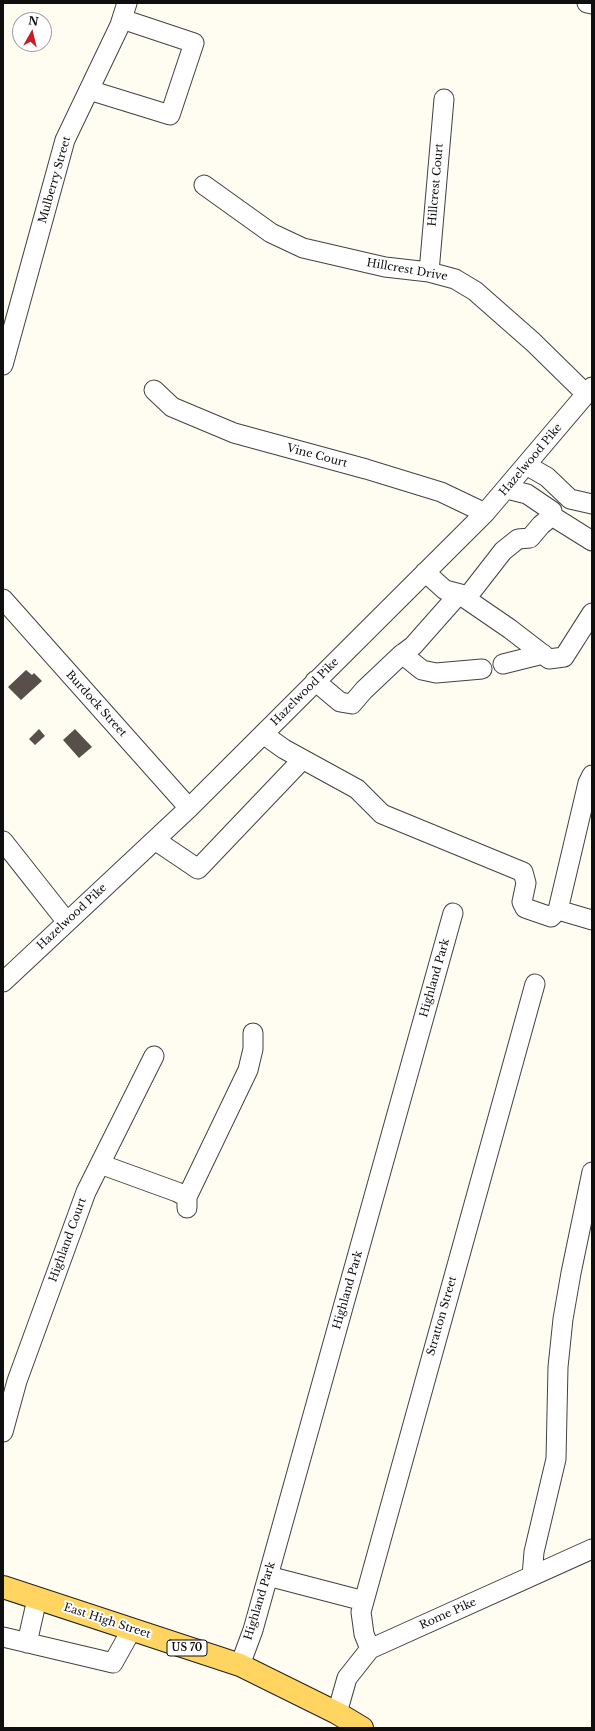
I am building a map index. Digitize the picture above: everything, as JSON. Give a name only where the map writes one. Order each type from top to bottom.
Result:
[{"type":"main road","name":"East High Street","points":[[3,1588],[240,1665],[350,1722]]},
{"type":"street","points":[[587,3],[592,4]]},
{"type":"street","points":[[89,90],[170,115],[194,43],[124,11]]},
{"type":"street","name":"Mulberry Street","points":[[3,365],[65,140],[124,11]]},
{"type":"street","name":"Hillcrest Court","points":[[429,272],[444,99]]},
{"type":"street","name":"Hillcrest Drive","points":[[204,185],[271,233],[303,248],[385,267],[429,272],[455,279],[475,291],[589,390]]},
{"type":"street","name":"Vine Court","points":[[154,390],[172,407],[234,433],[366,469],[441,492],[485,513]]},
{"type":"street","name":"Hazelwood Pike","points":[[3,982],[189,808],[485,513],[507,489],[589,390]]},
{"type":"street","points":[[526,465],[547,477],[570,498],[592,504]]},
{"type":"street","points":[[507,489],[527,494],[552,511],[552,516],[592,541]]},
{"type":"street","points":[[425,572],[445,590],[468,596],[503,551],[518,539],[530,538],[541,525],[552,516]]},
{"type":"street","points":[[459,594],[510,629],[549,659],[564,657],[592,613]]},
{"type":"street","points":[[315,682],[340,702],[352,704],[364,690],[402,654],[413,646],[459,594]]},
{"type":"street","name":"Burdock Street","points":[[3,599],[189,808]]},
{"type":"street","points":[[402,654],[422,670],[436,673],[482,669]]},
{"type":"street","points":[[502,664],[543,654]]},
{"type":"street","points":[[263,734],[300,758],[357,789],[382,814],[523,872],[526,883],[522,902],[525,908],[551,916],[558,910],[588,783],[592,775]]},
{"type":"street","points":[[155,840],[198,869],[300,762],[300,758]]},
{"type":"street","points":[[3,841],[67,922]]},
{"type":"street","points":[[558,910],[592,920]]},
{"type":"street","name":"Highland Park","points":[[240,1665],[253,1630],[453,913]]},
{"type":"street","name":"Stratton Street","points":[[370,1649],[364,1634],[360,1612],[535,984]]},
{"type":"street","points":[[100,1164],[177,1192],[187,1202],[248,1070],[253,1049],[253,1033]]},
{"type":"street","name":"Highland Court","points":[[3,1432],[17,1382],[86,1192],[154,1056]]},
{"type":"street","points":[[532,1576],[534,1552],[556,1459],[558,1375],[563,1319],[592,1172]]},
{"type":"street","name":"Rome Pike","points":[[350,1722],[347,1678],[370,1649],[592,1549]]},
{"type":"street","points":[[268,1576],[364,1601]]},
{"type":"street","points":[[27,1643],[37,1599]]},
{"type":"street","points":[[3,1637],[113,1663],[132,1629]]},
{"type":"building","points":[[26,670],[32,675],[34,673],[42,681],[21,700],[8,687]]},
{"type":"building","points":[[39,729],[45,736],[35,745],[29,739]]},
{"type":"building","points":[[75,729],[92,747],[79,758],[63,740]]}]
